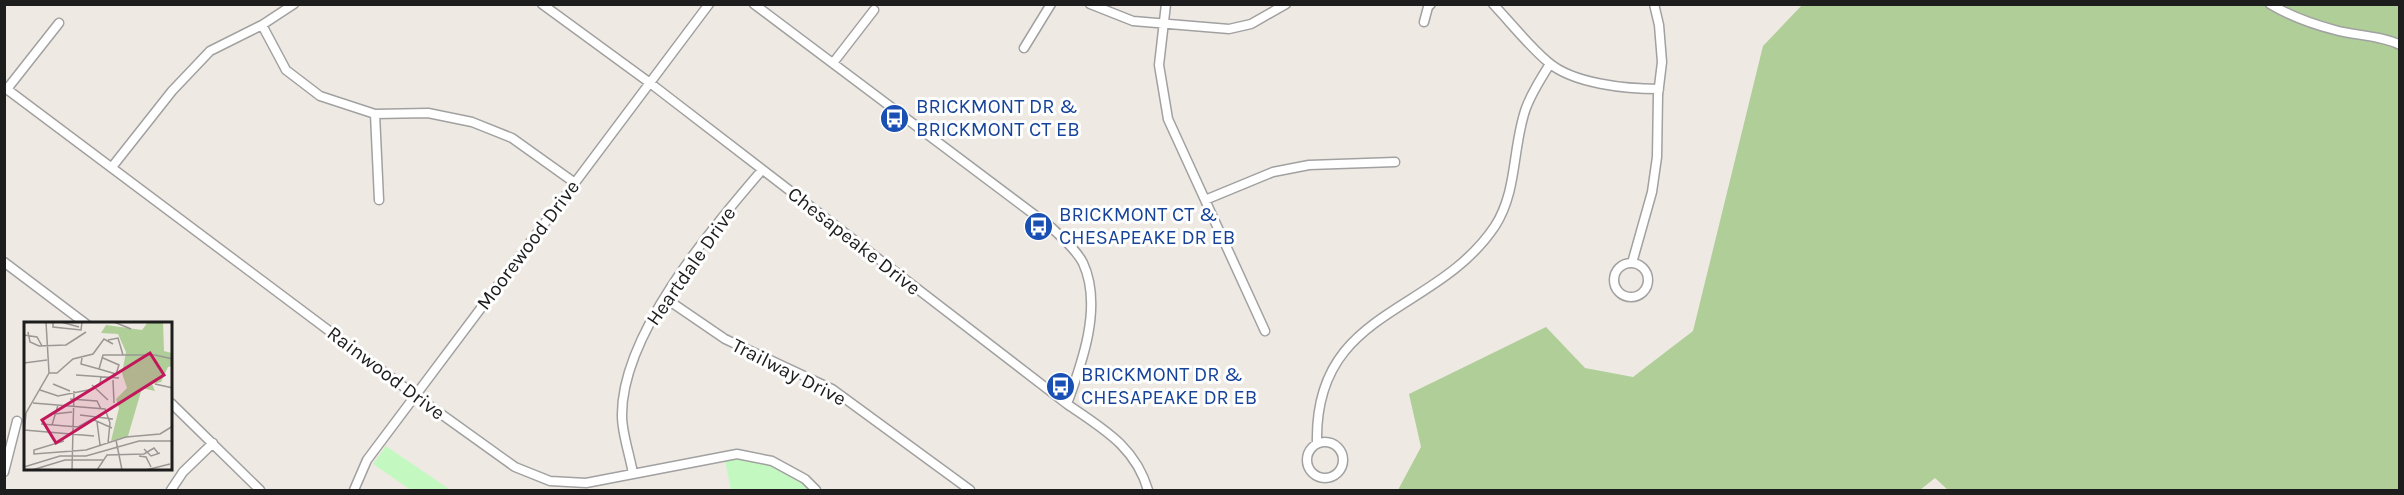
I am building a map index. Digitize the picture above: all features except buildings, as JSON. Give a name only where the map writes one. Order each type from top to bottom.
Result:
[{"type":"street","points":[[112,167],[172,91],[210,51],[262,25],[294,4]]},
{"type":"street","name":"Chesapeake Drive","points":[[542,4],[650,83],[1067,404],[1116,438],[1131,454],[1148,490]]},
{"type":"street","name":"Moorewood Drive","points":[[354,490],[367,460],[709,4]]},
{"type":"street","points":[[754,4],[1052,228],[1071,247],[1082,262],[1089,285],[1090,318],[1086,354],[1067,404]]},
{"type":"street","points":[[1024,48],[1051,4]]},
{"type":"street","points":[[1090,4],[1133,21],[1229,29],[1251,24],[1286,4]]},
{"type":"street","points":[[1166,4],[1159,65],[1168,119],[1265,331]]},
{"type":"street","points":[[1424,22],[1431,4]]},
{"type":"street","points":[[1493,4],[1550,64],[1584,80],[1628,89],[1659,89]]},
{"type":"street","points":[[1632,262],[1652,192],[1657,157],[1662,62],[1659,26],[1654,4]]},
{"type":"street","points":[[2270,4],[2291,16],[2336,30],[2391,41],[2400,45]]},
{"type":"street","points":[[833,63],[874,10]]},
{"type":"street","points":[[6,88],[59,23]]},
{"type":"street","points":[[262,25],[285,70],[320,96],[375,114],[428,113],[472,122],[512,138],[575,183]]},
{"type":"street","points":[[1317,443],[1334,444],[1342,453],[1340,470],[1330,477],[1319,476],[1310,469],[1307,457],[1317,443],[1319,404],[1326,380],[1351,342],[1443,277],[1474,252],[1495,225],[1508,198],[1526,109],[1537,83],[1550,64]]},
{"type":"street","name":"Rainwood Drive","points":[[6,88],[416,396],[515,467],[550,481],[586,483],[737,454],[772,461],[805,478],[816,490]]},
{"type":"street","points":[[375,114],[379,201]]},
{"type":"street","points":[[1205,200],[1273,172],[1309,165],[1395,162]]},
{"type":"street","name":"Heartdale Drive","points":[[633,474],[622,416],[627,372],[651,318],[721,217],[762,170]]},
{"type":"street","points":[[4,262],[83,322]]},
{"type":"street","points":[[1632,262],[1643,267],[1648,277],[1646,289],[1631,297],[1617,290],[1614,279],[1622,265],[1632,262]]},
{"type":"street","name":"Trailway Drive","points":[[665,298],[725,339],[832,389],[970,490]]},
{"type":"street","points":[[172,404],[260,490]]},
{"type":"street","points":[[4,472],[17,421]]},
{"type":"street","points":[[171,490],[183,472],[213,443]]},
{"type":"green space","points":[[1802,5],[2399,5],[2399,490],[1948,490],[1935,478],[1920,490],[1398,490],[1421,447],[1409,394],[1546,327],[1585,368],[1633,377],[1693,331],[1763,46]]},
{"type":"green space","points":[[386,446],[451,490],[411,490],[373,464]]},
{"type":"green space","points":[[734,458],[766,463],[776,467],[794,476],[811,490],[731,490],[725,461]]},
{"type":"place","name":"BRICKMONT DR & BRICKMONT CT EB","points":[[895,118]]},
{"type":"place","name":"BRICKMONT CT & CHESAPEAKE DR EB","points":[[1038,226]]},
{"type":"place","name":"BRICKMONT DR & CHESAPEAKE DR EB","points":[[1060,386]]}]
